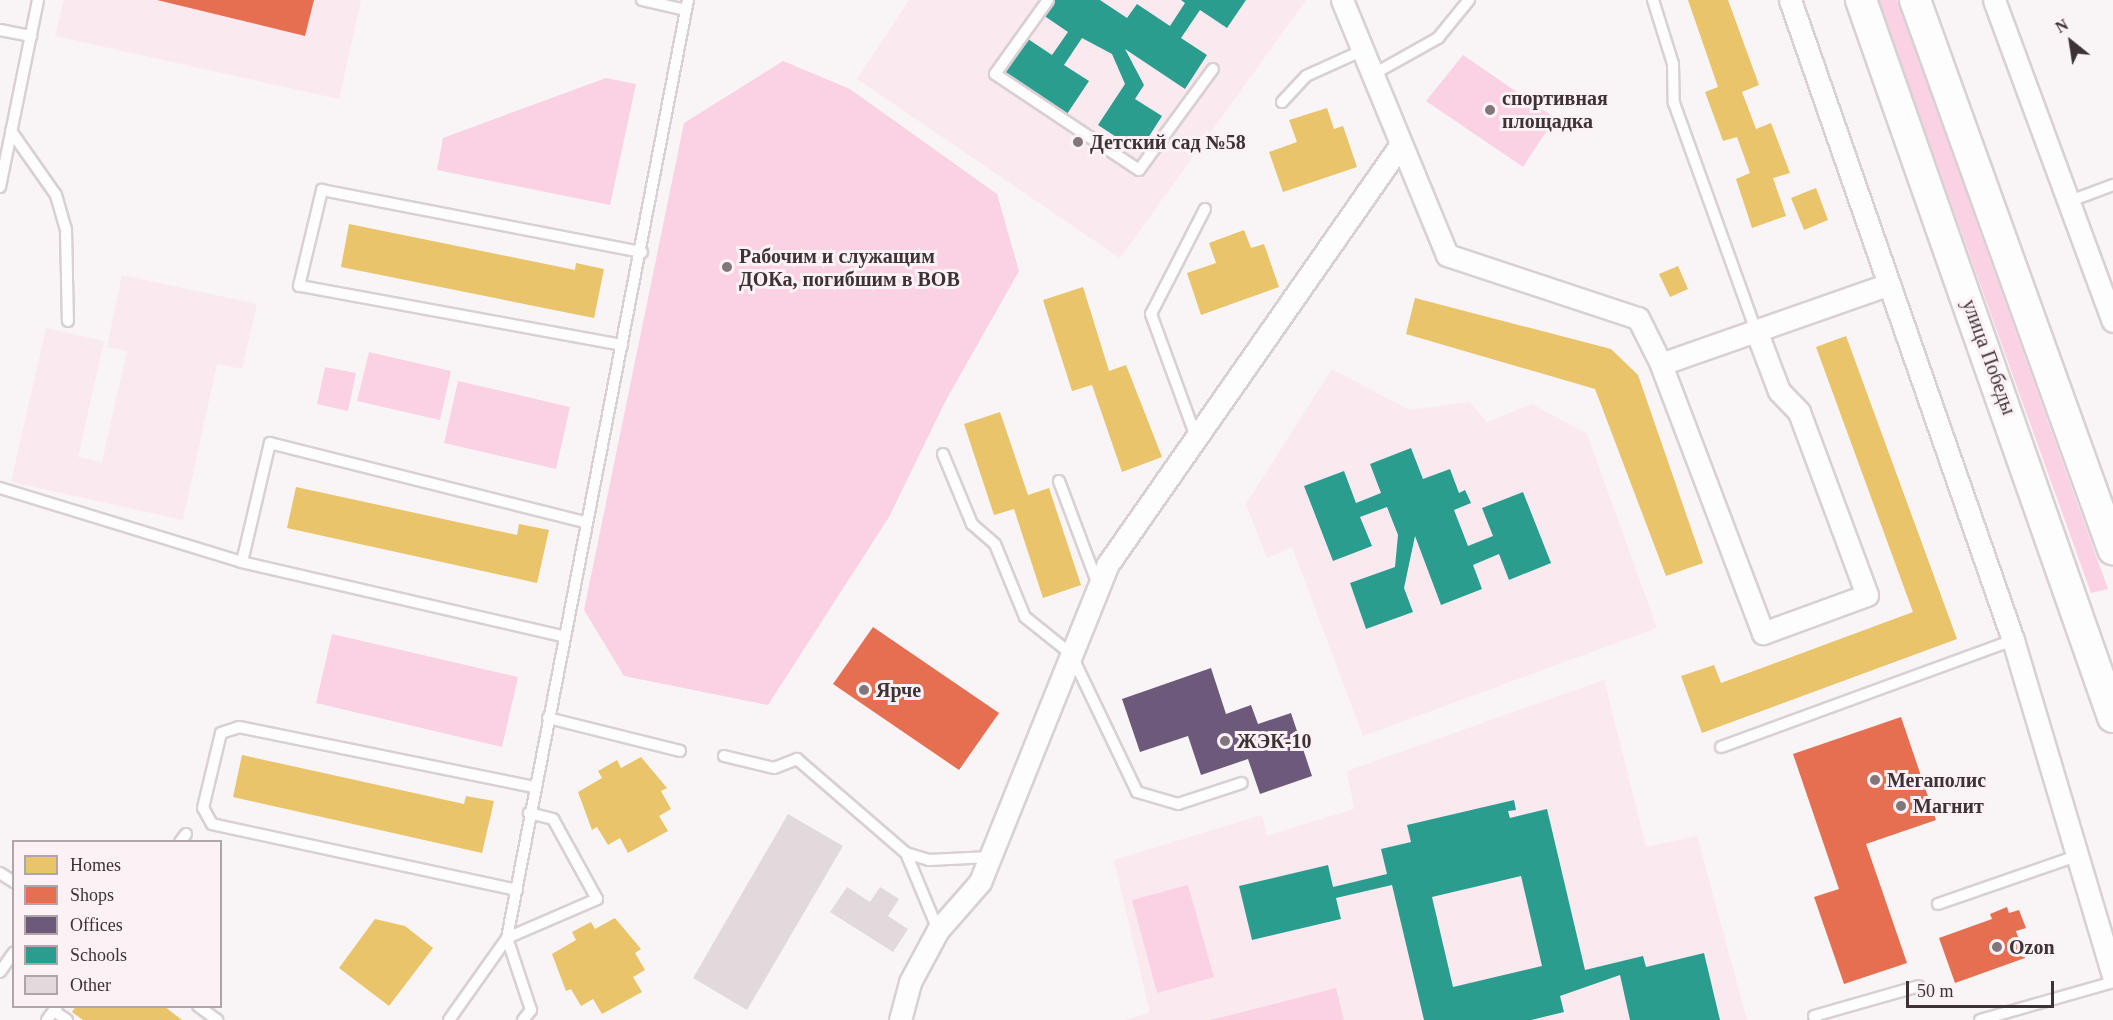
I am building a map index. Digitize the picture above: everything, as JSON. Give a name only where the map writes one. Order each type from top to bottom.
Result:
[{"type":"street","points":[[1342,0],[1399,147],[1447,255],[1638,318],[1661,364],[1762,633],[1867,596],[1799,412],[1779,391],[1757,333]]},
{"type":"street","points":[[1790,0],[1887,285],[2013,640],[2113,976]]},
{"type":"street","name":"улица Победы","points":[[1861,0],[2113,717]]},
{"type":"street","points":[[1915,0],[2113,549]]},
{"type":"street","points":[[1994,0],[2111,309]]},
{"type":"street","points":[[900,1020],[910,982],[938,930],[980,882],[1098,586],[1196,438],[1399,147]]},
{"type":"street","points":[[1661,364],[1757,333],[1887,285]]},
{"type":"lane","points":[[0,187],[38,0]]},
{"type":"lane","points":[[449,1020],[507,938],[562,636],[642,252],[687,5],[642,0]]},
{"type":"lane","points":[[1048,0],[995,74],[1139,170],[1213,69]]},
{"type":"lane","points":[[1372,75],[1438,38],[1469,0]]},
{"type":"lane","points":[[1653,0],[1673,64],[1674,104],[1757,333]]},
{"type":"lane","points":[[0,30],[31,36]]},
{"type":"lane","points":[[1282,102],[1306,76],[1361,51]]},
{"type":"lane","points":[[12,131],[56,195],[66,230],[68,321]]},
{"type":"lane","points":[[2070,201],[2113,185]]},
{"type":"lane","points":[[622,345],[299,286],[322,190],[642,252]]},
{"type":"lane","points":[[1196,438],[1151,314],[1205,209]]},
{"type":"lane","points":[[242,562],[270,443],[585,522]]},
{"type":"lane","points":[[943,454],[972,524],[995,544],[1025,617],[1071,654],[1137,792],[1178,804],[1242,783]]},
{"type":"lane","points":[[1059,481],[1098,586]]},
{"type":"lane","points":[[0,488],[242,562],[562,636]]},
{"type":"lane","points":[[1721,747],[2013,640]]},
{"type":"lane","points":[[548,718],[680,751]]},
{"type":"lane","points":[[517,890],[212,824],[203,808],[221,733],[239,727],[534,787]]},
{"type":"lane","points":[[724,756],[774,768],[797,759],[906,853],[929,860],[990,857]]},
{"type":"lane","points":[[507,938],[597,899],[553,819],[529,813]]},
{"type":"lane","points":[[906,853],[938,930]]},
{"type":"lane","points":[[1938,904],[2077,856]]},
{"type":"lane","points":[[507,938],[533,1015],[523,1020]]},
{"type":"lane","points":[[0,972],[12,955]]},
{"type":"lane","points":[[1980,1020],[2113,982]]},
{"type":"lane","points":[[1816,1020],[1814,1016],[1919,986]]},
{"type":"lane","points":[[201,1008],[217,1020]]},
{"type":"lane","points":[[53,1012],[67,1020]]},
{"type":"shaded area","points":[[64,0],[361,0],[339,99],[55,36]]},
{"type":"shaded area","name":"Детский сад №58","points":[[909,0],[1306,0],[1120,258],[857,79]]},
{"type":"shaded area","points":[[1878,0],[1897,0],[2108,589],[2091,593]]},
{"type":"shaded area","name":"спортивная площадка","points":[[1463,55],[1555,118],[1523,167],[1426,101]]},
{"type":"shaded area","points":[[783,61],[850,89],[997,194],[1019,271],[945,402],[889,517],[768,705],[624,676],[584,610],[684,123]]},
{"type":"shaded area","points":[[606,78],[636,84],[610,205],[437,170],[443,138]]},
{"type":"shaded area","points":[[122,275],[257,304],[242,369],[217,364],[183,520],[11,482],[46,328],[104,341],[78,457],[102,462],[127,351],[107,347]]},
{"type":"shaded area","points":[[369,352],[451,371],[440,420],[357,401]]},
{"type":"shaded area","points":[[325,367],[356,373],[348,411],[317,404]]},
{"type":"shaded area","points":[[1332,369],[1409,410],[1470,402],[1487,422],[1532,404],[1587,434],[1657,628],[1363,736],[1292,547],[1267,558],[1246,504]]},
{"type":"shaded area","points":[[458,381],[570,407],[556,469],[444,443]]},
{"type":"shaded area","points":[[332,634],[518,677],[502,747],[316,703]]},
{"type":"shaded area","points":[[1604,680],[1646,847],[1697,836],[1747,1020],[1124,1020],[1150,1013],[1114,860],[1262,815],[1267,836],[1354,809],[1347,771]]},
{"type":"shaded area","points":[[1188,885],[1214,977],[1157,993],[1132,900]]},
{"type":"shaded area","points":[[1336,988],[1344,1020],[1211,1020]]},
{"type":"building: Homes","points":[[1688,0],[1728,0],[1759,85],[1742,92],[1756,129],[1771,123],[1790,173],[1773,178],[1786,216],[1752,228],[1736,179],[1750,173],[1737,137],[1723,141],[1705,92],[1718,87]]},
{"type":"building: Homes","points":[[1327,108],[1334,129],[1343,126],[1357,167],[1283,192],[1269,152],[1297,142],[1289,120]]},
{"type":"building: Homes","points":[[1816,188],[1828,220],[1804,230],[1791,198]]},
{"type":"building: Homes","points":[[349,224],[575,270],[576,263],[604,269],[594,318],[341,267]]},
{"type":"building: Homes","points":[[1244,230],[1251,248],[1264,244],[1279,287],[1201,315],[1187,273],[1216,263],[1209,243]]},
{"type":"building: Homes","points":[[1678,266],[1688,289],[1670,297],[1659,274]]},
{"type":"building: Homes","points":[[1083,287],[1109,371],[1126,365],[1162,457],[1122,472],[1092,385],[1072,391],[1043,300]]},
{"type":"building: Homes","points":[[1415,298],[1611,349],[1638,375],[1703,563],[1666,576],[1595,389],[1406,334]]},
{"type":"building: Homes","points":[[1846,336],[1957,639],[1702,733],[1681,676],[1714,665],[1721,683],[1913,612],[1816,347]]},
{"type":"building: Homes","points":[[1000,412],[1028,495],[1049,488],[1081,585],[1043,598],[1014,509],[994,515],[964,424]]},
{"type":"building: Homes","points":[[296,487],[517,535],[519,524],[549,530],[537,583],[287,528]]},
{"type":"building: Homes","points":[[242,755],[464,804],[466,796],[494,801],[482,853],[233,797]]},
{"type":"building: Homes","points":[[641,757],[667,788],[661,791],[671,809],[659,816],[668,831],[628,853],[620,838],[608,845],[597,827],[592,830],[578,792],[602,778],[598,771],[617,760],[621,768]]},
{"type":"building: Homes","points":[[615,918],[641,949],[635,953],[645,970],[633,977],[642,992],[602,1014],[593,999],[581,1006],[571,989],[566,991],[552,954],[576,940],[572,932],[591,922],[595,929]]},
{"type":"building: Homes","points":[[375,919],[405,926],[433,948],[389,1006],[339,968]]},
{"type":"building: Homes","points":[[75,1008],[167,1008],[182,1020],[83,1020],[72,1012]]},
{"type":"building: Shops","points":[[157,0],[314,0],[305,36]]},
{"type":"building: Shops","points":[[873,627],[999,713],[959,770],[833,684]]},
{"type":"building: Shops","points":[[1901,717],[1936,820],[1866,844],[1907,963],[1844,984],[1814,897],[1839,889],[1793,754]]},
{"type":"building: Shops","points":[[2007,907],[2009,913],[2019,910],[2026,928],[2016,931],[2025,958],[1955,983],[1939,938],[1992,919],[1990,914]]},
{"type":"building: Offices","points":[[1211,668],[1226,714],[1251,705],[1258,724],[1291,713],[1312,776],[1260,794],[1248,759],[1201,775],[1188,736],[1140,752],[1122,699]]},
{"type":"building: Schools","points":[[1053,0],[1100,0],[1127,18],[1137,4],[1170,26],[1185,3],[1181,0],[1246,0],[1227,28],[1200,10],[1181,38],[1207,55],[1185,89],[1125,49],[1144,85],[1135,99],[1162,116],[1139,152],[1098,125],[1125,84],[1112,54],[1082,38],[1064,65],[1089,81],[1065,117],[1004,75],[1028,39],[1052,55],[1068,32],[1043,15]]},
{"type":"building: Schools","points":[[1411,448],[1423,479],[1450,469],[1459,493],[1465,490],[1471,503],[1454,510],[1468,546],[1493,536],[1482,508],[1523,492],[1551,563],[1509,580],[1499,554],[1473,565],[1482,589],[1441,605],[1415,536],[1404,588],[1413,612],[1366,629],[1350,583],[1395,567],[1398,535],[1387,507],[1360,517],[1372,546],[1333,561],[1304,486],[1344,471],[1356,503],[1381,493],[1370,464]]},
{"type":"building: Schools","points":[[1514,800],[1516,810],[1508,811],[1510,818],[1547,809],[1585,970],[1643,956],[1646,967],[1704,953],[1720,1020],[1630,1020],[1620,975],[1560,996],[1564,1012],[1531,1020],[1424,1020],[1392,885],[1336,898],[1341,919],[1252,940],[1239,886],[1328,865],[1333,887],[1387,874],[1381,849],[1411,842],[1407,825]],"holes":[[[1521,876],[1542,966],[1453,987],[1432,897]]]},
{"type":"building: Other","points":[[788,814],[843,846],[747,1010],[693,978]]},
{"type":"building: Other","points":[[847,887],[870,902],[880,887],[899,899],[888,916],[908,929],[893,952],[830,912]]},
{"type":"place","name":"спортивная площадка","points":[[1490,110]]},
{"type":"place","name":"Детский сад №58","points":[[1078,142]]},
{"type":"place","name":"Рабочим и служащим ДОКа, погибшим в ВОВ","points":[[727,267]]},
{"type":"place","name":"Ярче","points":[[864,690]]},
{"type":"place","name":"ЖЭК-10","points":[[1225,741]]},
{"type":"place","name":"Мегаполис","points":[[1875,780]]},
{"type":"place","name":"Магнит","points":[[1901,806]]},
{"type":"place","name":"Ozon","points":[[1997,947]]}]
